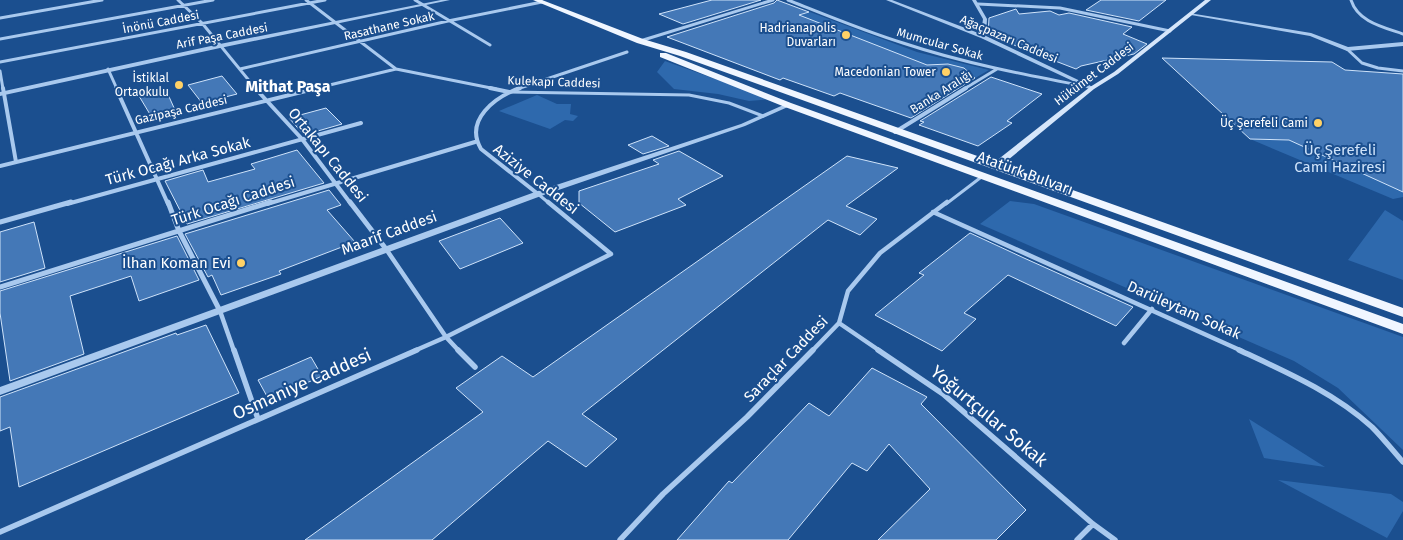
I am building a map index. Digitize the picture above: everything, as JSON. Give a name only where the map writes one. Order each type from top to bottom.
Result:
[{"type":"main road","name":"Hükümet Caddesi","points":[[989,171],[1092,88],[1116,73],[1208,0]]},
{"type":"main road","name":"Atatürk Bulvarı","points":[[539,1],[640,41],[683,54],[895,132],[989,171],[1403,329]]},
{"type":"main road","name":"Atatürk Bulvarı","points":[[640,41],[647,48],[662,55],[788,105],[989,171],[1403,313]]},
{"type":"main road","points":[[788,105],[802,98]]},
{"type":"street","points":[[0,18],[61,5],[102,0]]},
{"type":"street","name":"Ortakapı Caddesi","points":[[178,0],[202,23],[266,100],[302,139],[386,249],[446,337],[475,367]]},
{"type":"street","points":[[0,39],[213,0]]},
{"type":"street","name":"Kulekapı Caddesi","points":[[306,0],[396,69],[510,92],[689,96],[729,103],[763,116]]},
{"type":"street","name":"İnönü Caddesi","points":[[0,62],[325,0]]},
{"type":"street","points":[[415,0],[422,6],[490,45]]},
{"type":"street","name":"Arif Paşa Caddesi","points":[[2,93],[220,46],[448,0]]},
{"type":"street","points":[[640,41],[773,0]]},
{"type":"street","name":"Mumcular Sokak","points":[[788,0],[867,32],[920,49],[997,69],[1092,88]]},
{"type":"street","name":"Ağaçpazarı Caddesi","points":[[888,0],[983,37],[1092,88]]},
{"type":"street","points":[[1351,0],[1353,10],[1362,16],[1403,34]]},
{"type":"street","name":"Rasathane Sokak","points":[[240,69],[539,1]]},
{"type":"street","points":[[976,2],[985,19],[983,37]]},
{"type":"street","points":[[976,2],[1060,8],[1170,31]]},
{"type":"street","points":[[1191,14],[1311,35],[1347,49],[1362,63],[1378,68],[1403,71]]},
{"type":"street","points":[[1347,49],[1403,44]]},
{"type":"street","points":[[510,92],[627,52]]},
{"type":"street","name":"Gazipaşa Caddesi","points":[[0,166],[135,131],[396,69]]},
{"type":"street","name":"Banka Aralığı","points":[[895,132],[997,69]]},
{"type":"street","points":[[108,70],[158,178],[179,231],[220,311],[258,419]]},
{"type":"street","points":[[0,71],[2,93],[16,162]]},
{"type":"street","name":"Aziziye Caddesi","points":[[510,92],[494,103],[475,124],[472,133],[474,142],[612,254]]},
{"type":"street","name":"Maarif Caddesi","points":[[0,391],[538,194],[743,125],[788,105]]},
{"type":"street","name":"Türk Ocağı Arka Sokak","points":[[0,222],[361,123]]},
{"type":"street","name":"Türk Ocağı Caddesi","points":[[0,287],[336,182],[474,142]]},
{"type":"street","name":"Saraçlar Caddesi","points":[[620,540],[663,494],[747,418],[839,323],[848,291],[880,253],[989,171]]},
{"type":"street","name":"Darüleytam Sokak","points":[[934,212],[1152,309],[1306,381],[1343,404],[1373,428],[1403,462]]},
{"type":"street","name":"Osmaniye Caddesi","points":[[0,532],[446,337],[612,254]]},
{"type":"street","points":[[1124,343],[1152,309]]},
{"type":"street","name":"Yoğurtçular Sokak","points":[[839,323],[943,394],[1093,524],[1115,540]]},
{"type":"street","points":[[1077,540],[1093,524]]},
{"type":"green space","points":[[810,12],[917,52],[989,70],[946,95],[755,28]]},
{"type":"green space","points":[[665,61],[771,99],[749,101],[718,94],[674,89],[657,72]]},
{"type":"green space","points":[[537,95],[557,104],[571,104],[570,114],[578,116],[573,121],[565,120],[550,129],[499,111]]},
{"type":"green space","name":"Üç Şerefeli Cami Haziresi","points":[[1250,139],[1403,143],[1403,197],[1393,199]]},
{"type":"green space","points":[[1010,201],[1034,204],[1403,337],[1403,450],[1338,388],[1294,361],[980,224]]},
{"type":"green space","points":[[1385,210],[1403,221],[1403,280],[1348,260]]},
{"type":"green space","points":[[1249,419],[1325,467],[1264,458]]},
{"type":"green space","points":[[1278,480],[1391,494],[1403,502],[1403,511],[1387,538]]},
{"type":"building","points":[[712,0],[761,0],[683,24],[659,14]]},
{"type":"building","points":[[777,0],[809,12],[799,15],[927,65],[948,64],[964,68],[975,78],[911,118],[840,93],[834,96],[783,78],[780,80],[667,37],[774,3]]},
{"type":"building","points":[[1101,0],[1166,0],[1139,21],[1086,10]]},
{"type":"building","points":[[1016,9],[1019,14],[1050,11],[1059,15],[1069,13],[1132,27],[1123,34],[1147,44],[1134,54],[1081,66],[1076,69],[988,35],[989,18]]},
{"type":"building","points":[[1162,58],[1332,62],[1345,70],[1403,74],[1403,192],[1289,140],[1250,139]]},
{"type":"building","points":[[222,76],[237,94],[202,103],[188,85]]},
{"type":"building","points":[[991,77],[1042,94],[1007,121],[1012,123],[978,146],[919,125],[924,122],[920,121]]},
{"type":"building","points":[[166,90],[175,110],[151,116],[139,96]]},
{"type":"building","points":[[326,108],[342,124],[304,135],[289,118]]},
{"type":"building","points":[[652,136],[669,146],[643,154],[628,145]]},
{"type":"building","points":[[297,150],[324,183],[187,224],[165,181],[203,170],[208,182],[255,169],[251,164]]},
{"type":"building","points":[[679,151],[723,176],[678,199],[686,205],[615,232],[579,203],[579,191],[659,164],[653,160]]},
{"type":"building","points":[[847,156],[898,168],[846,206],[877,219],[860,235],[828,220],[582,414],[617,439],[586,467],[548,441],[432,540],[305,540],[483,412],[456,388],[502,356],[533,377]]},
{"type":"building","points":[[329,190],[341,205],[327,210],[355,242],[279,271],[281,274],[221,295],[212,275],[208,277],[185,234]]},
{"type":"building","points":[[500,218],[523,243],[460,269],[439,241]]},
{"type":"building","points":[[34,222],[45,268],[0,282],[0,232]]},
{"type":"building","points":[[970,233],[1133,307],[1116,326],[1008,275],[964,313],[976,319],[942,351],[875,315],[924,275],[919,273]]},
{"type":"building","points":[[177,236],[199,280],[139,301],[131,276],[70,296],[84,354],[10,381],[0,313],[0,291]]},
{"type":"building","points":[[206,325],[239,393],[19,487],[10,427],[0,431],[0,397],[176,333],[177,335]]},
{"type":"building","points":[[311,357],[322,376],[269,400],[258,380]]},
{"type":"building","points":[[872,368],[927,397],[921,404],[1026,510],[996,540],[878,540],[930,489],[889,444],[867,471],[852,463],[788,540],[677,540],[729,481],[732,483],[809,403],[829,416]]},
{"type":"place","name":"Hadrianapolis Duvarları","points":[[846,35]]},
{"type":"place","name":"Macedonian Tower","points":[[946,72]]},
{"type":"place","name":"İstiklal Ortaokulu","points":[[179,85]]},
{"type":"place","name":"Üç Şerefeli Cami","points":[[1318,123]]},
{"type":"place","name":"İlhan Koman Evi","points":[[241,263]]},
{"type":"district","name":"Mithat Paşa","points":[[288,86]]}]
